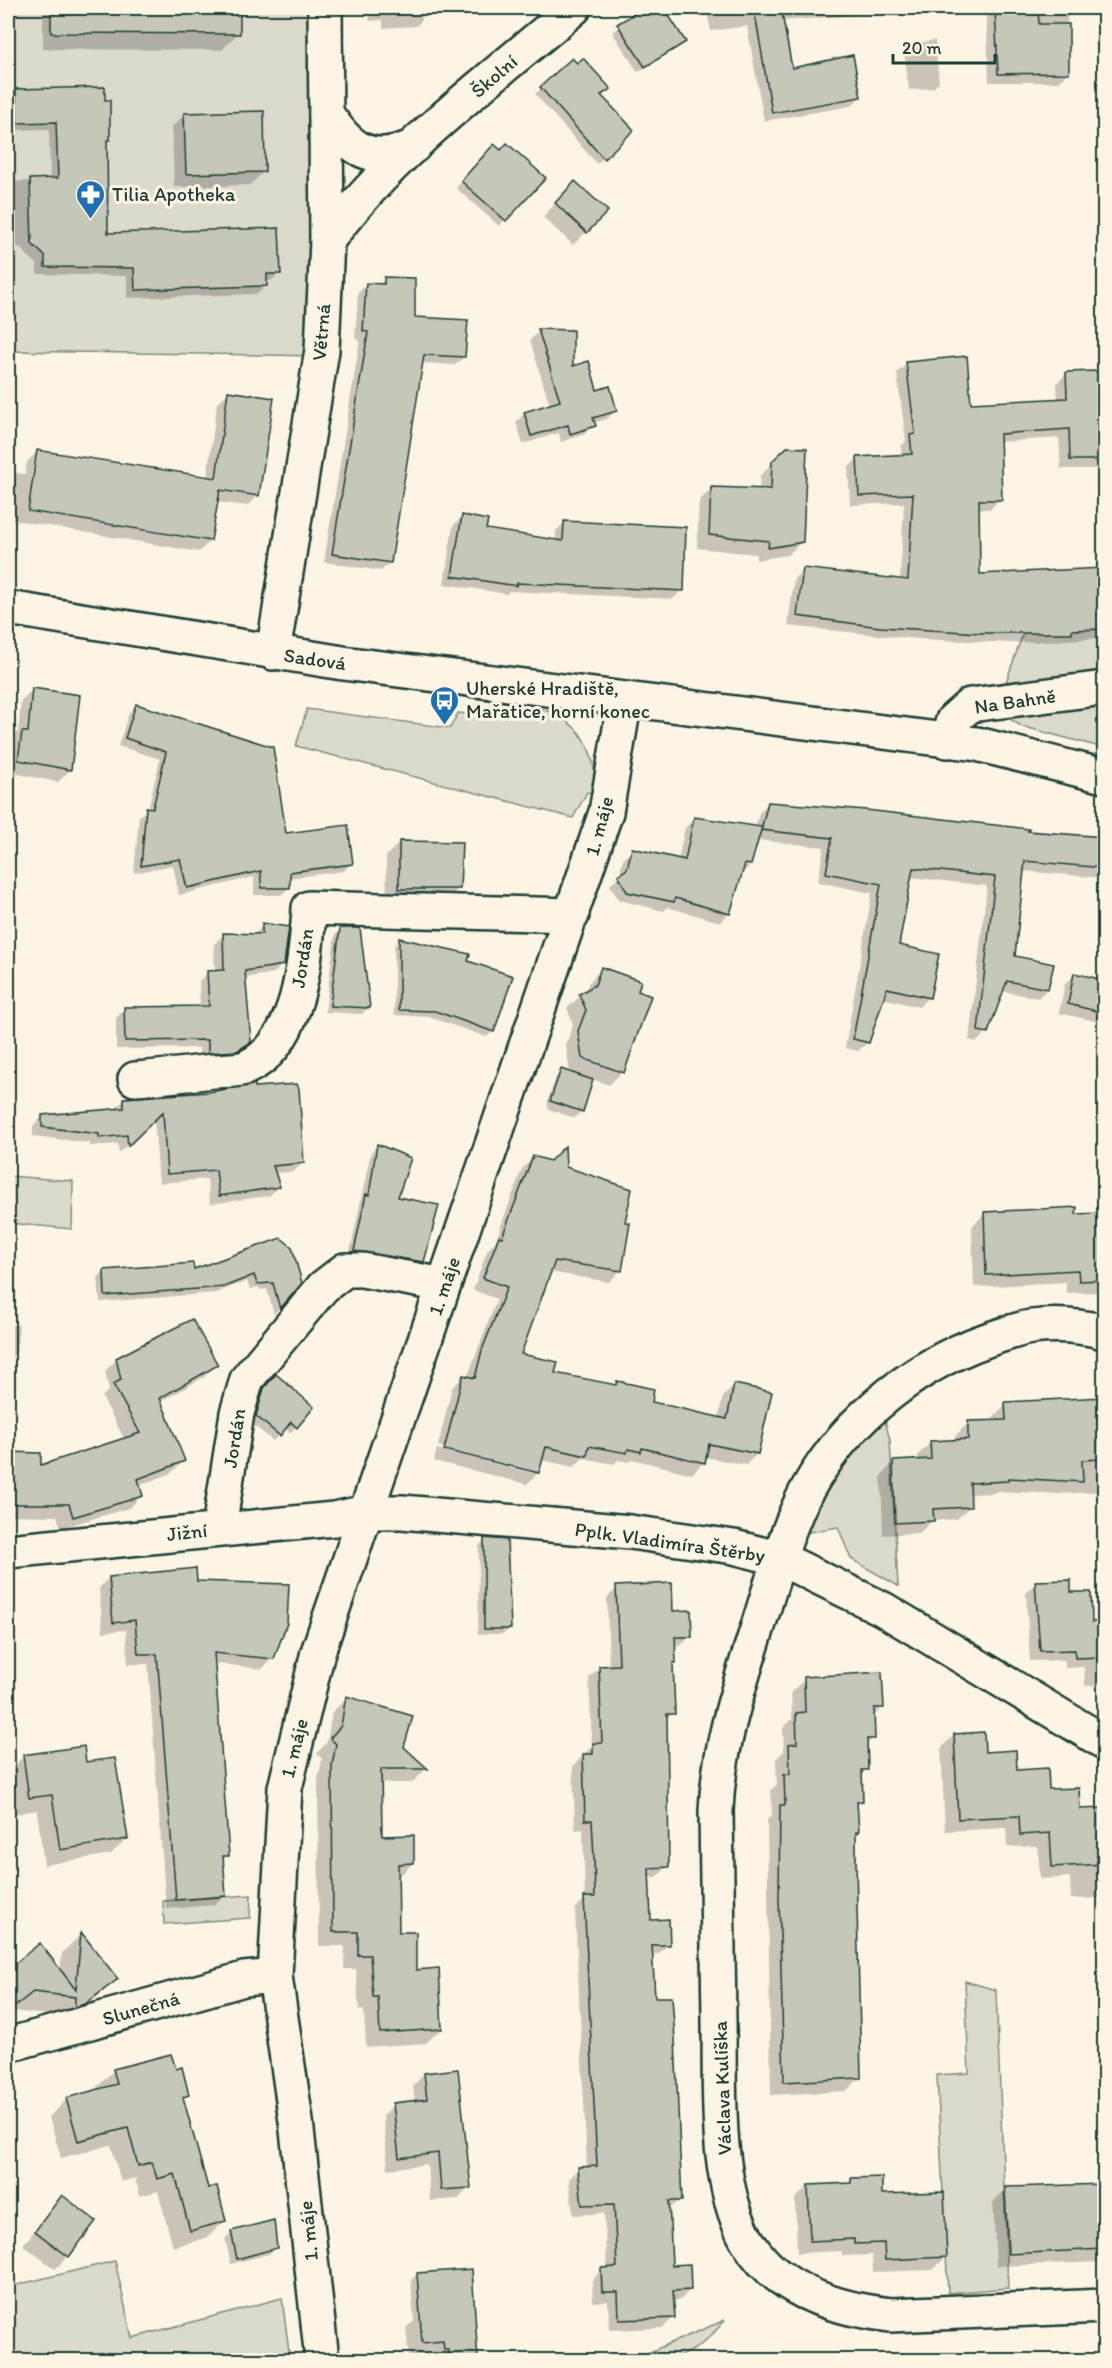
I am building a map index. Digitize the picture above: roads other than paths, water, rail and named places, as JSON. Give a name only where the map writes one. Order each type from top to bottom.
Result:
[{"type":"street","name":"Větrná","points":[[273,653],[322,350],[327,241],[326,8]]},
{"type":"street","name":"Školní","points":[[327,241],[349,213],[414,146],[574,8]]},
{"type":"street","name":"Školní","points":[[326,113],[341,135],[361,150],[386,155],[414,146]]},
{"type":"street","name":"Sadová","points":[[8,608],[273,653],[625,699]]},
{"type":"street","name":"Na Bahně","points":[[947,741],[953,720],[970,705],[1104,688]]},
{"type":"street","points":[[625,699],[977,744],[1104,776]]},
{"type":"street","name":"1. máje","points":[[322,2361],[296,2121],[276,1976],[285,1788],[318,1652],[606,812],[625,699]]},
{"type":"street","name":"Jordán","points":[[135,1079],[244,1068],[262,1058],[283,1030],[294,1004],[305,961],[309,908],[572,915]]},
{"type":"street","name":"Jordán","points":[[219,1528],[237,1413],[247,1379],[323,1287],[345,1270],[362,1270],[444,1285]]},
{"type":"street","name":"Václava Kulíška","points":[[1104,1332],[1066,1325],[1031,1327],[986,1340],[960,1352],[899,1387],[863,1418],[825,1461],[796,1515],[781,1559],[727,1731],[717,1791],[723,2150],[738,2223],[748,2242],[780,2275],[803,2291],[830,2304],[860,2312],[891,2314],[1104,2306]]},
{"type":"street","name":"Jižní","points":[[8,1551],[219,1528],[334,1519],[367,1512]]},
{"type":"street","name":"Pplk. Vladimíra Štěrby","points":[[367,1512],[402,1512],[630,1532],[734,1547],[781,1559],[883,1609],[1104,1742]]},
{"type":"street","name":"Slunečná","points":[[8,2045],[244,1979],[276,1976]]},
{"type":"place","name":"Tilia Apotheka","points":[[91,220]]},
{"type":"place","name":"Uherské Hradiště, Mařatice, horní konec","points":[[445,726]]}]
